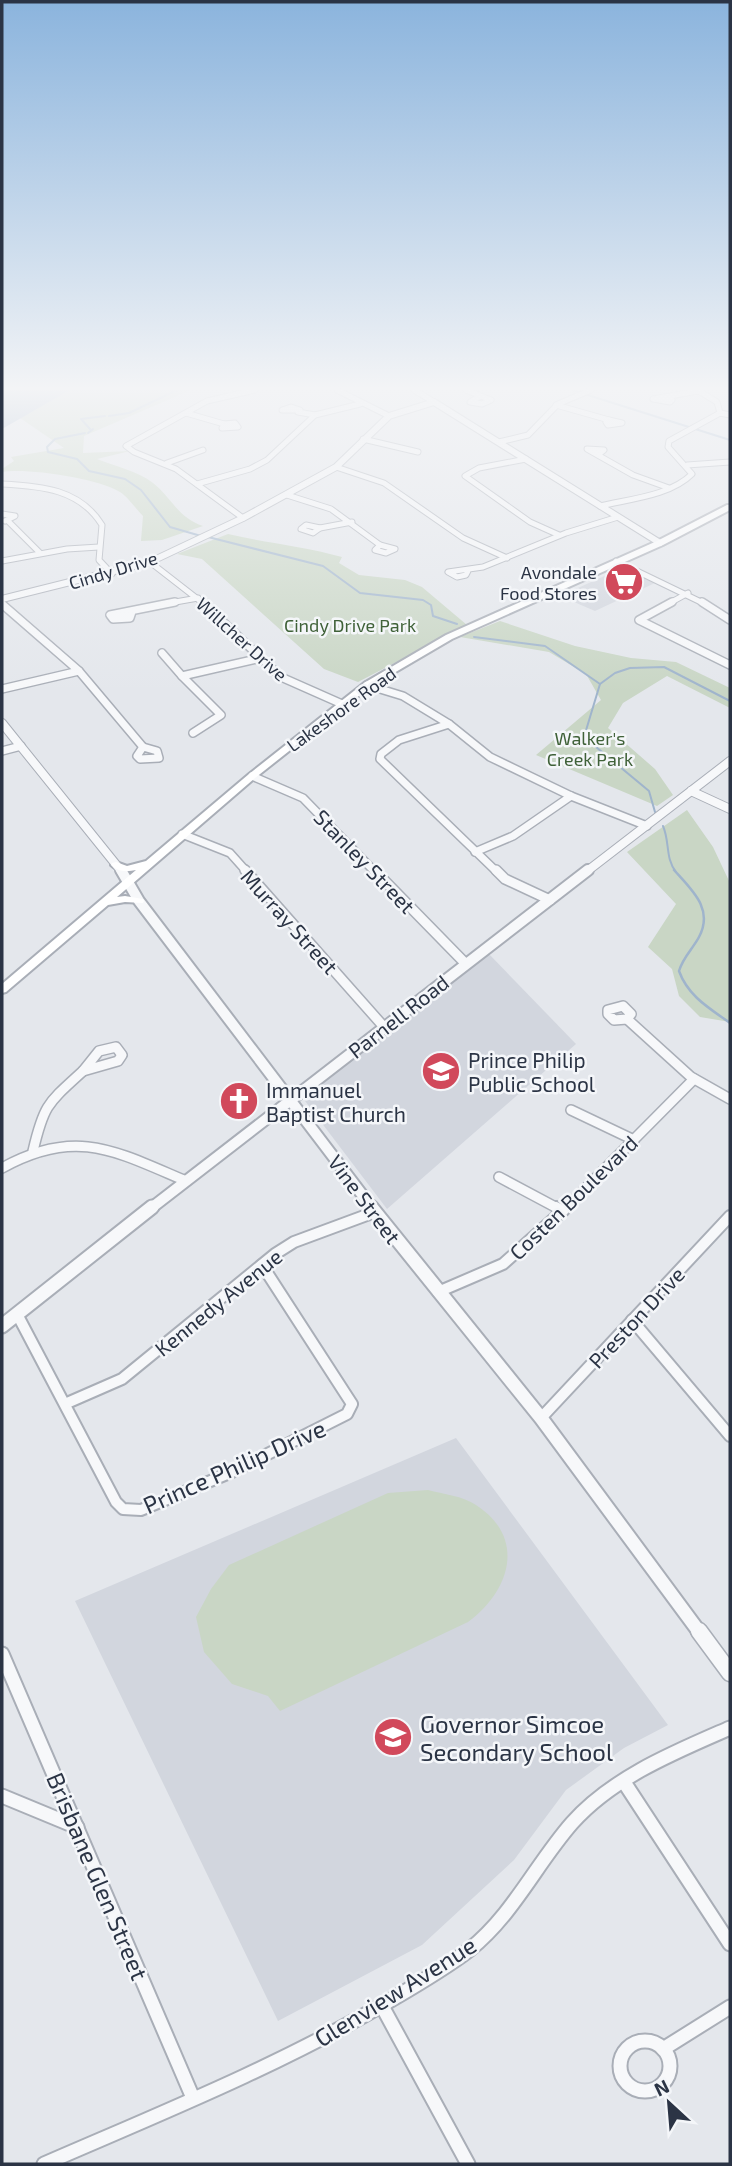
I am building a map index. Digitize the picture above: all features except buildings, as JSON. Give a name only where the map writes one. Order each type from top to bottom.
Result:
[{"type":"main road","name":"Lakeshore Road","points":[[2,990],[182,834],[367,685],[449,637],[660,543],[730,507]]},
{"type":"main road","points":[[116,865],[136,868],[151,862]]},
{"type":"main road","points":[[103,902],[125,899],[139,901]]},
{"type":"street","points":[[54,491],[83,500],[102,525],[99,560],[112,574]]},
{"type":"street","points":[[204,491],[220,506],[243,517]]},
{"type":"street","name":"Cindy Drive","points":[[2,599],[112,574],[150,562],[294,491]]},
{"type":"street","points":[[396,491],[463,538],[507,558]]},
{"type":"street","points":[[486,491],[530,522],[559,535]]},
{"type":"street","points":[[577,491],[660,543]]},
{"type":"street","points":[[600,506],[658,491]]},
{"type":"street","points":[[287,495],[331,509],[380,545]]},
{"type":"street","points":[[2,514],[15,516],[5,521],[40,553]]},
{"type":"street","points":[[468,571],[507,558],[559,535],[618,517]]},
{"type":"street","points":[[320,527],[352,522]]},
{"type":"street","points":[[2,561],[40,553],[99,547]]},
{"type":"street","points":[[616,561],[688,593],[730,620]]},
{"type":"street","name":"Willcher Drive","points":[[150,562],[198,598],[289,681],[342,704]]},
{"type":"street","points":[[688,593],[639,620],[730,665]]},
{"type":"street","points":[[132,612],[198,598]]},
{"type":"street","points":[[2,604],[79,671],[143,747]]},
{"type":"street","points":[[162,653],[221,715],[193,733]]},
{"type":"street","points":[[182,676],[261,657]]},
{"type":"street","points":[[2,689],[79,671]]},
{"type":"street","points":[[367,685],[403,696],[449,724],[490,757],[571,796],[647,826]]},
{"type":"street","name":"Vine Street","points":[[2,723],[129,880],[139,901],[375,1212],[541,1418],[730,1673]]},
{"type":"street","points":[[449,724],[399,740],[380,754],[380,759],[505,879],[550,900]]},
{"type":"street","points":[[2,751],[21,746]]},
{"type":"street","name":"Parnell Road","points":[[2,1326],[465,963],[730,761]]},
{"type":"street","name":"Stanley Street","points":[[252,776],[303,798],[465,963]]},
{"type":"street","points":[[691,791],[730,809]]},
{"type":"street","points":[[475,852],[513,836],[571,796]]},
{"type":"street","name":"Murray Street","points":[[182,834],[230,853],[384,1027]]},
{"type":"street","points":[[627,1019],[694,1079],[730,1099]]},
{"type":"street","points":[[33,1151],[42,1113],[51,1099],[83,1071]]},
{"type":"street","name":"Costen Boulevard","points":[[438,1292],[503,1264],[563,1211],[694,1079]]},
{"type":"street","points":[[571,1110],[634,1140]]},
{"type":"street","points":[[2,1168],[33,1151],[88,1146],[111,1149],[186,1181]]},
{"type":"street","points":[[499,1177],[563,1211]]},
{"type":"street","name":"Kennedy Avenue","points":[[67,1402],[122,1379],[294,1242],[375,1212]]},
{"type":"street","name":"Preston Drive","points":[[541,1418],[730,1216]]},
{"type":"street","name":"Prince Philip Drive","points":[[17,1314],[67,1402],[116,1502],[123,1509],[141,1510],[232,1472],[347,1413],[352,1404],[348,1392],[262,1265]]},
{"type":"street","points":[[632,1321],[730,1436]]},
{"type":"street","name":"Brisbane Glen Street","points":[[2,1654],[193,2098]]},
{"type":"street","name":"Glenview Avenue","points":[[44,2164],[312,2045],[382,2006],[476,1944],[530,1882],[573,1822],[599,1798],[682,1749],[730,1728]]},
{"type":"street","points":[[624,1782],[730,1944]]},
{"type":"street","points":[[2,1796],[77,1827]]},
{"type":"street","points":[[382,2006],[468,2164]]},
{"type":"street","points":[[663,2049],[730,2007]]},
{"type":"shaded area","points":[[620,569],[655,583],[595,611],[560,596]]},
{"type":"shaded area","name":"Prince Philip Public School","points":[[488,953],[576,1044],[387,1209],[302,1097]]},
{"type":"shaded area","name":"Governor Simcoe Secondary School","points":[[456,1438],[668,1725],[624,1748],[566,1790],[514,1860],[422,1945],[278,2021],[75,1601]]},
{"type":"green space","points":[[118,491],[162,491],[187,518],[203,526],[162,540],[141,541],[143,516]]},
{"type":"green space","name":"Cindy Drive Park","points":[[228,534],[342,557],[339,563],[359,575],[405,580],[422,587],[467,625],[358,682],[324,669],[202,559],[177,554]]},
{"type":"green space","name":"Walker's Creek Park","points":[[500,621],[575,646],[631,658],[676,662],[730,688],[730,708],[667,676],[623,703],[608,728],[655,769],[673,795],[657,806],[536,755],[601,700],[586,674],[549,652],[460,637]]},
{"type":"green space","points":[[687,810],[713,847],[730,883],[730,1022],[700,1017],[679,996],[672,969],[648,947],[676,904],[627,852]]},
{"type":"green space","points":[[428,1490],[459,1497],[476,1505],[492,1518],[502,1533],[507,1548],[507,1564],[502,1580],[494,1595],[468,1622],[280,1711],[268,1696],[232,1684],[204,1652],[196,1617],[211,1589],[229,1565],[388,1493]]},
{"type":"waterway","points":[[142,491],[170,527],[201,536]]},
{"type":"waterway","points":[[208,537],[323,566],[360,593],[423,600],[431,605],[433,616],[457,624]]},
{"type":"waterway","points":[[474,637],[545,646],[600,684]]},
{"type":"waterway","points":[[600,684],[615,673],[630,668],[664,667],[730,701]]},
{"type":"waterway","points":[[600,684],[584,737],[649,791],[655,812]]},
{"type":"waterway","points":[[663,826],[670,861],[676,872]]},
{"type":"waterway","points":[[674,870],[699,900],[704,918],[699,937],[679,971],[688,988],[707,1007],[730,1023]]},
{"type":"place","name":"Avondale Food Stores","points":[[624,582]]},
{"type":"place","name":"Prince Philip Public School","points":[[441,1071]]},
{"type":"place","name":"Immanuel Baptist Church","points":[[239,1101]]},
{"type":"place","name":"Governor Simcoe Secondary School","points":[[393,1737]]}]
